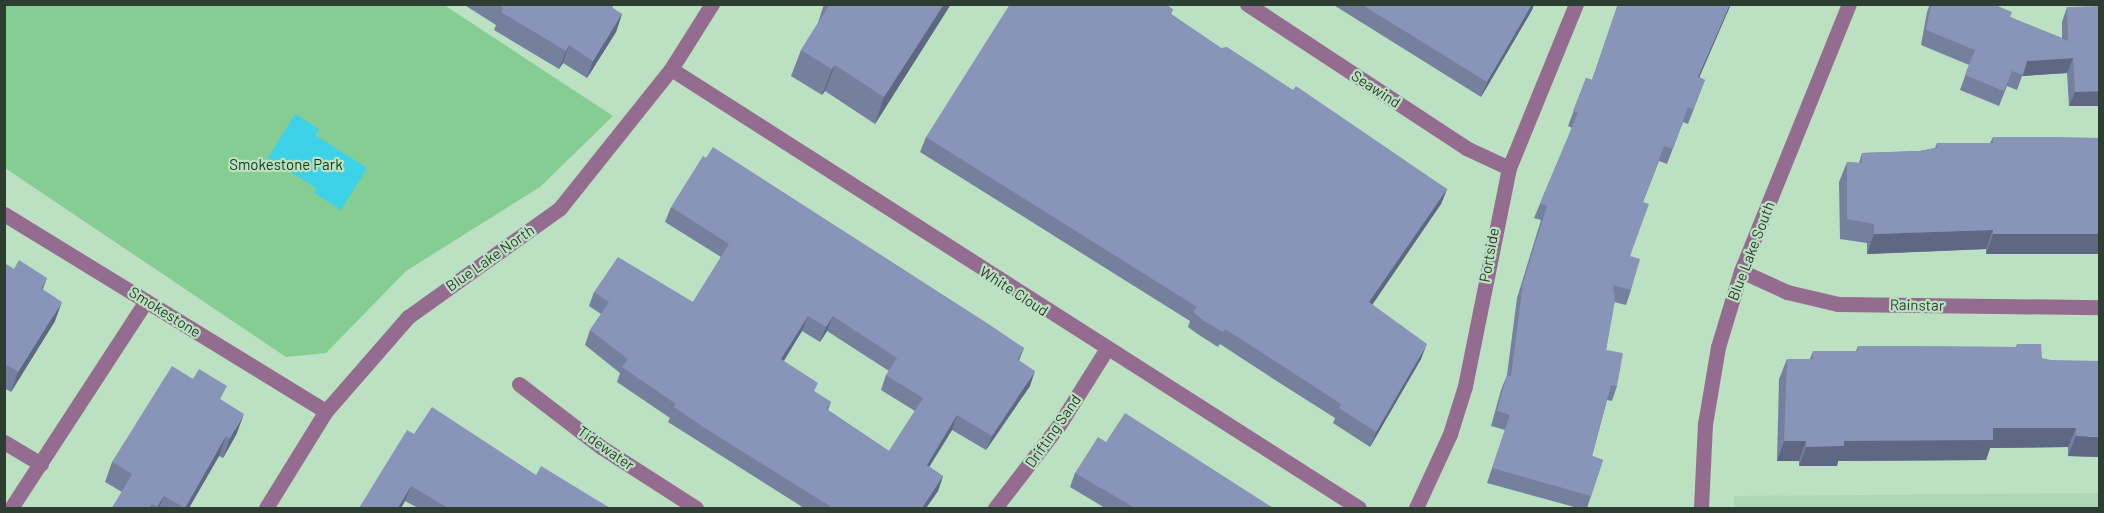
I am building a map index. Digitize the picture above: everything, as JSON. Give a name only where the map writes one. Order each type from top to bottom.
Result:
[{"type":"street","name":"Blue Lake North","points":[[266,508],[326,411],[408,317],[560,208],[671,69],[712,4]]},
{"type":"street","name":"Seawind","points":[[1247,4],[1466,147],[1509,168]]},
{"type":"street","name":"Portside","points":[[1416,508],[1450,434],[1465,386],[1509,168],[1576,4]]},
{"type":"street","name":"Blue Lake South","points":[[1701,508],[1705,424],[1718,347],[1741,271],[1849,4]]},
{"type":"street","name":"White Cloud","points":[[671,69],[1106,350],[1359,508]]},
{"type":"street","name":"Smokestone","points":[[4,214],[326,411]]},
{"type":"street","name":"Rainstar","points":[[1741,271],[1788,292],[1838,304],[2100,307]]},
{"type":"street","points":[[12,508],[146,301]]},
{"type":"street","name":"Drifting Sand","points":[[995,508],[1059,424],[1106,350]]},
{"type":"street","name":"Tidewater","points":[[519,384],[602,447],[696,508]]},
{"type":"street","points":[[4,442],[41,464]]},
{"type":"shaded area","points":[[2099,493],[2099,508],[1734,508],[1734,496]]},
{"type":"green space","name":"Smokestone Park","points":[[4,5],[444,5],[613,116],[540,187],[406,271],[326,353],[286,357],[5,168]]},
{"type":"water","points":[[295,114],[319,129],[315,135],[367,168],[341,210],[314,193],[316,188],[268,158]]},
{"type":"building","points":[[497,4],[611,4],[610,6],[622,14],[593,61],[569,45],[566,51],[501,12],[503,8]]},
{"type":"building","points":[[830,4],[944,4],[884,97],[835,65],[832,69],[801,50]]},
{"type":"building","points":[[1010,4],[1165,4],[1173,9],[1170,14],[1221,48],[1227,47],[1293,90],[1296,86],[1447,189],[1369,302],[1427,344],[1376,432],[1339,408],[1341,404],[1275,361],[1225,329],[1223,332],[1204,321],[1193,312],[1197,307],[926,137]]},
{"type":"building","points":[[1361,4],[1532,4],[1487,82]]},
{"type":"building","points":[[1618,4],[1730,4],[1698,77],[1705,80],[1693,109],[1688,107],[1673,149],[1664,146],[1643,202],[1649,204],[1630,256],[1640,259],[1631,290],[1613,285],[1615,301],[1606,350],[1623,353],[1617,386],[1611,385],[1592,456],[1603,460],[1591,496],[1492,468],[1510,415],[1497,411],[1507,375],[1511,376],[1523,283],[1547,206],[1540,203],[1578,113],[1573,111],[1586,78],[1592,80]]},
{"type":"building","points":[[1931,4],[1993,4],[2012,12],[2010,17],[2068,41],[2067,7],[2100,6],[2100,91],[2075,92],[2073,58],[2027,61],[2023,75],[2012,71],[2004,91],[1965,75],[1975,50],[1926,30]]},
{"type":"building","points":[[1993,137],[2100,138],[2100,234],[1993,234],[1993,230],[1874,234],[1874,224],[1847,219],[1847,162],[1862,163],[1862,153],[1920,151],[1937,148],[1937,143],[1993,143]]},
{"type":"building","points":[[713,147],[1024,348],[1017,359],[1035,371],[992,436],[957,415],[927,465],[943,476],[922,508],[833,508],[674,407],[676,404],[622,367],[628,359],[590,330],[609,302],[594,292],[618,257],[693,302],[729,244],[671,207],[703,156],[706,158]],"holes":[[[808,316],[826,327],[833,316],[897,358],[886,375],[923,398],[889,451],[826,409],[831,402],[814,391],[818,383],[781,359]]]},
{"type":"building","points":[[19,260],[47,278],[41,288],[62,302],[18,372],[4,363],[4,263],[14,269]]},
{"type":"building","points":[[2017,344],[2041,344],[2042,358],[2051,360],[2100,361],[2100,437],[2076,436],[2076,428],[1993,428],[1993,440],[1844,441],[1844,446],[1806,447],[1806,441],[1784,441],[1787,359],[1813,359],[1813,351],[1858,351],[1858,346],[2017,347]]},
{"type":"building","points":[[172,366],[193,379],[199,369],[227,386],[220,399],[244,414],[230,438],[226,436],[185,508],[164,496],[157,507],[152,504],[149,508],[112,508],[132,474],[112,462]]},
{"type":"building","points":[[432,407],[536,475],[541,466],[610,508],[448,508],[411,486],[398,508],[359,508],[407,430],[414,434]]},
{"type":"building","points":[[1125,413],[1273,508],[1135,508],[1075,473],[1098,437],[1106,442]]}]
